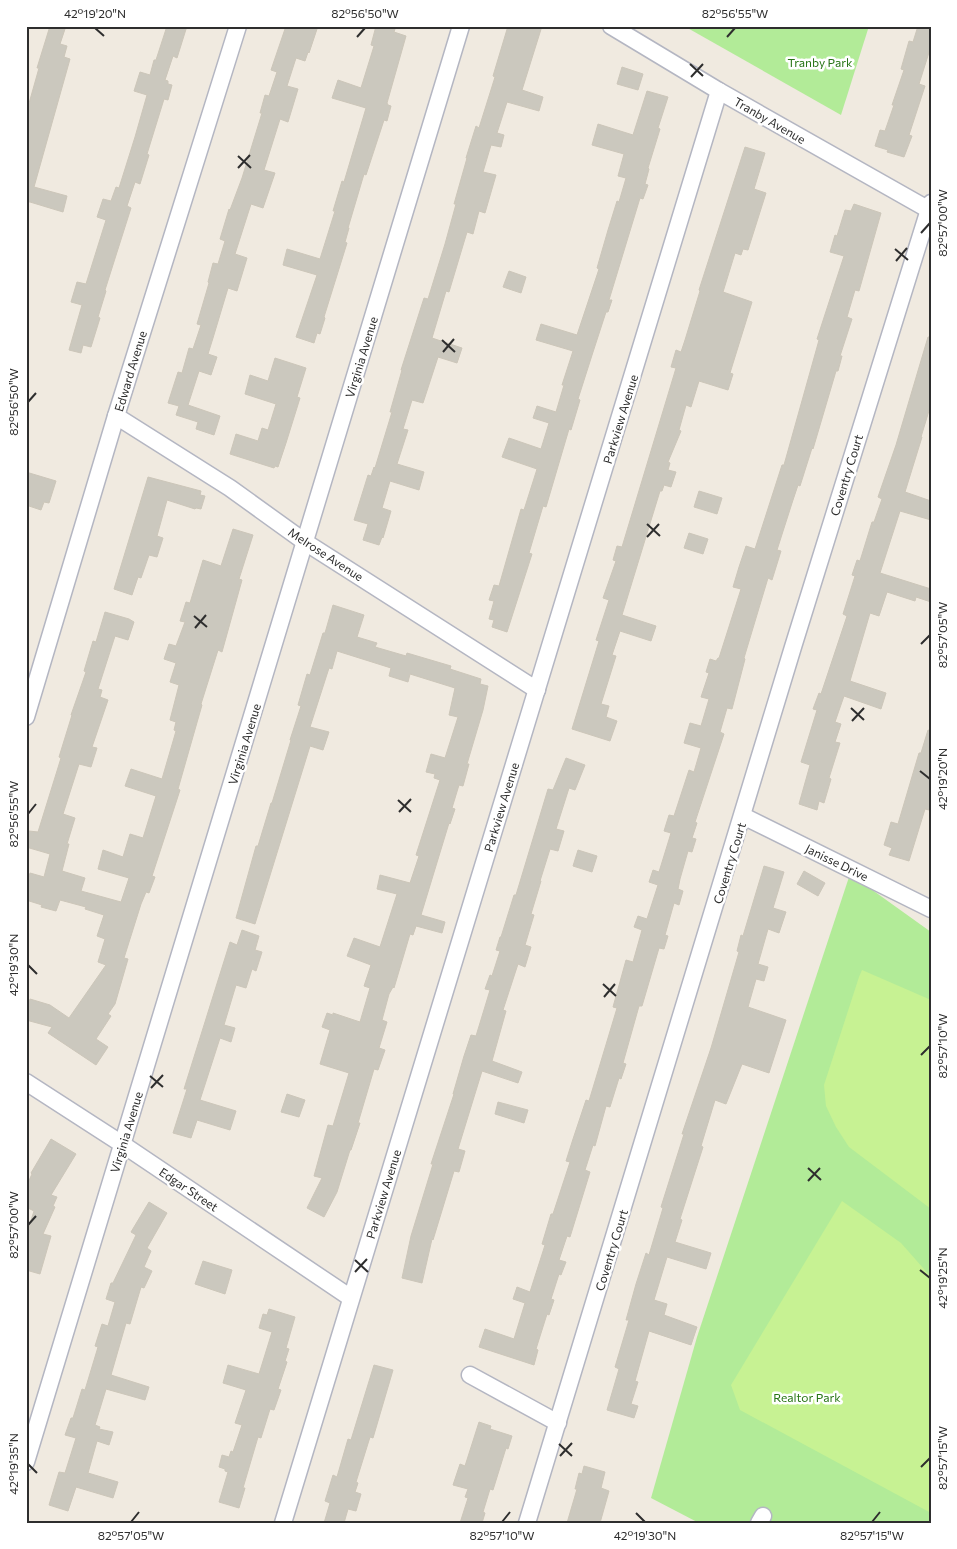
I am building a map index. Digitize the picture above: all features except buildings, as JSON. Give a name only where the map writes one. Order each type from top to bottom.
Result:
[{"type":"street","name":"Edward Avenue","points":[[26,717],[116,416],[238,26]]},
{"type":"street","name":"Virginia Avenue","points":[[26,1462],[461,26]]},
{"type":"street","name":"Tranby Avenue","points":[[611,26],[719,91],[930,208]]},
{"type":"street","name":"Parkview Avenue","points":[[283,1523],[719,91]]},
{"type":"street","name":"Coventry Court","points":[[527,1523],[793,647],[930,208]]},
{"type":"street","name":"Melrose Avenue","points":[[116,416],[230,488],[305,542],[537,690]]},
{"type":"street","name":"Janisse Drive","points":[[743,816],[931,909]]},
{"type":"street","name":"Edgar Street","points":[[26,1082],[122,1144],[351,1298]]},
{"type":"street","points":[[470,1375],[558,1423]]},
{"type":"green space","name":"Tranby Park","points":[[684,26],[869,26],[841,115]]},
{"type":"green space","name":"Realtor Park","points":[[850,874],[931,932],[931,1523],[699,1523],[651,1498],[697,1337]]},
{"type":"green space","points":[[862,970],[931,1000],[931,1209],[849,1147],[836,1127],[826,1106],[824,1085]]},
{"type":"green space","points":[[842,1201],[901,1243],[931,1277],[931,1513],[740,1410],[731,1385]]}]
